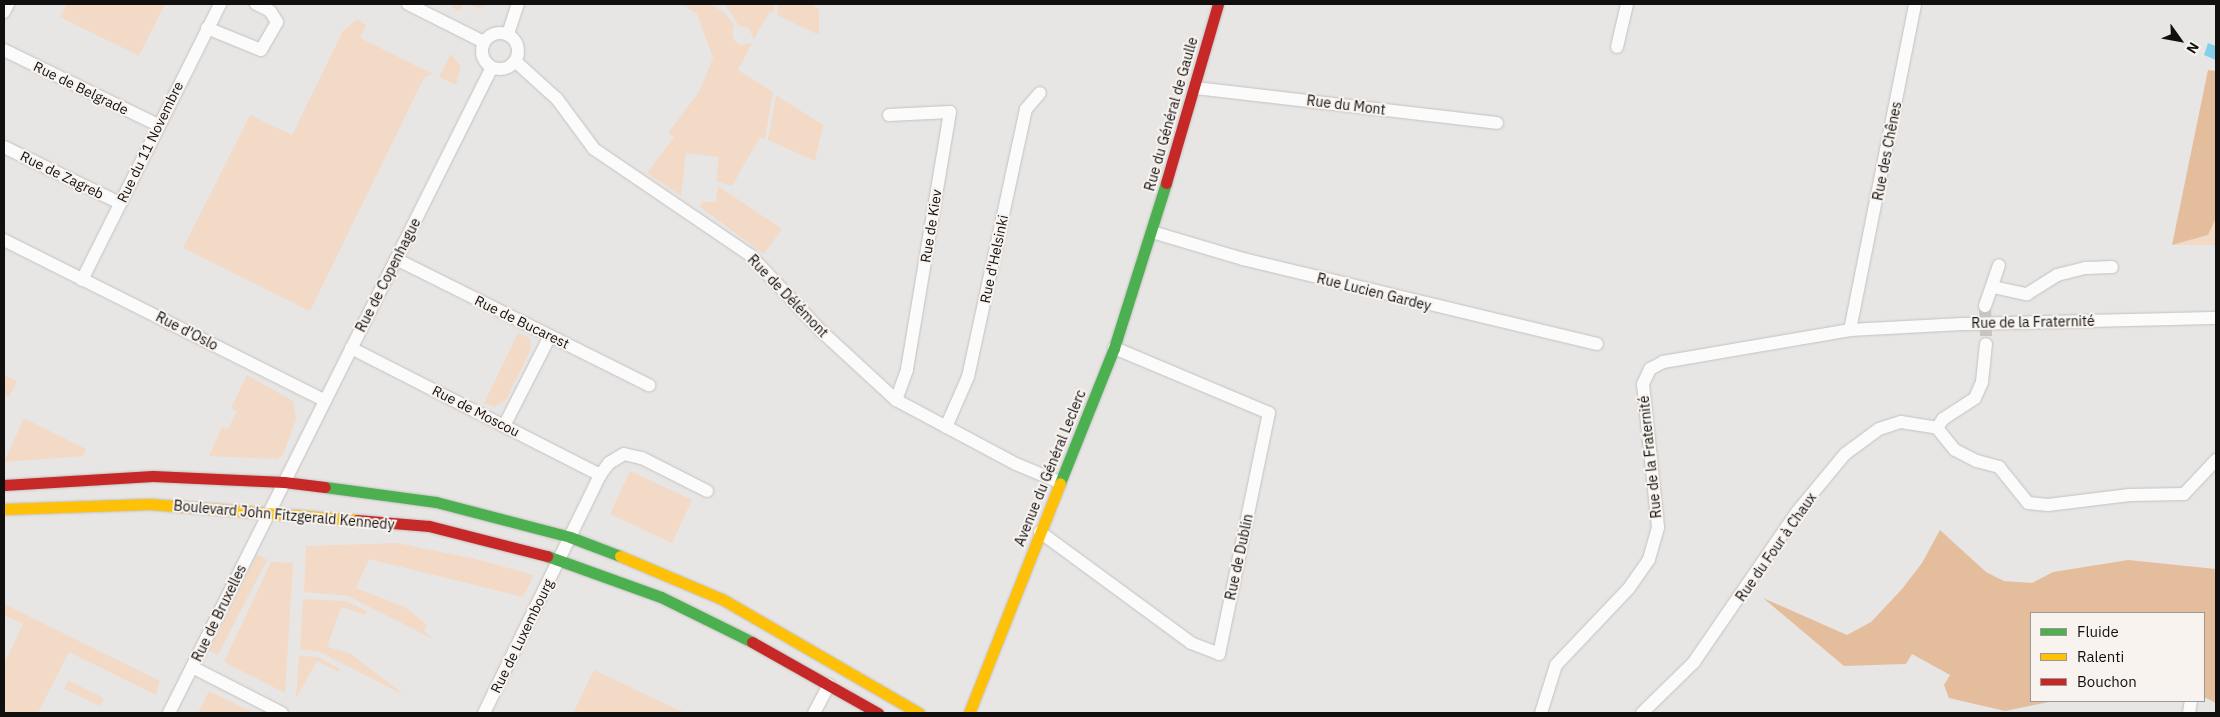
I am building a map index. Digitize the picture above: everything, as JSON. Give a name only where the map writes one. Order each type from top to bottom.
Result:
[{"type":"main road","name":"Rue du Général de Gaulle","points":[[1152,232],[1218,4]]},
{"type":"main road","name":"Avenue du Général Leclerc","points":[[969,713],[1059,482],[1114,348],[1152,232]]},
{"type":"main road","name":"Boulevard John Fitzgerald Kennedy","points":[[4,485],[153,476],[284,482],[436,502],[570,537],[722,598],[919,713]]},
{"type":"main road","name":"Boulevard John Fitzgerald Kennedy","points":[[4,509],[150,504],[429,526],[560,559],[712,620],[878,713]]},
{"type":"street","points":[[4,12],[8,4]]},
{"type":"street","name":"Rue du 11 Novembre","points":[[82,280],[220,4]]},
{"type":"street","points":[[208,28],[262,50],[277,22],[270,11],[256,4]]},
{"type":"street","points":[[408,4],[484,42]]},
{"type":"street","points":[[508,34],[518,4]]},
{"type":"street","points":[[1617,47],[1627,4]]},
{"type":"street","name":"Rue des Chênes","points":[[1850,330],[1915,4]]},
{"type":"street","points":[[494,33],[508,34],[519,49],[515,62],[505,68],[492,67],[483,56],[484,42],[494,33]]},
{"type":"street","name":"Rue de Belgrade","points":[[4,50],[158,126]]},
{"type":"street","name":"Rue de Délémont","points":[[515,62],[557,99],[594,149],[750,255],[822,331],[896,400],[946,427],[1059,482]]},
{"type":"street","name":"Rue de Copenhague","points":[[284,482],[492,67]]},
{"type":"street","name":"Rue du Mont","points":[[1195,88],[1497,123]]},
{"type":"street","name":"Rue d'Helsinki","points":[[946,427],[968,377],[1026,109],[1040,93]]},
{"type":"street","name":"Rue de Kiev","points":[[889,115],[950,112],[907,370],[896,400]]},
{"type":"street","name":"Rue de Zagreb","points":[[4,147],[120,203]]},
{"type":"street","name":"Rue Lucien Gardey","points":[[1152,232],[1243,260],[1598,344]]},
{"type":"street","name":"Rue d'Oslo","points":[[4,240],[325,401]]},
{"type":"street","name":"Rue de Bucarest","points":[[396,259],[649,385]]},
{"type":"street","points":[[1985,306],[1993,287],[1999,264]]},
{"type":"street","points":[[1993,287],[2027,294],[2057,275],[2086,268],[2112,267]]},
{"type":"street","name":"Rue de la Fraternité","points":[[1541,713],[1556,665],[1629,588],[1649,559],[1658,527],[1643,384],[1650,368],[1663,362],[1850,330],[1962,324],[2216,319]]},
{"type":"street","points":[[504,426],[550,336]]},
{"type":"street","points":[[1986,344],[1982,382],[1975,398],[1944,419],[1938,428],[1955,450],[1976,461],[1999,467],[2028,503],[2048,505],[2130,495],[2173,496],[2191,490],[2216,460]]},
{"type":"street","name":"Rue de Moscou","points":[[352,348],[600,475]]},
{"type":"street","name":"Rue de Dublin","points":[[1040,532],[1191,643],[1218,654],[1269,413],[1114,348]]},
{"type":"street","name":"Rue du Four à Chaux","points":[[1642,713],[1694,662],[1797,512],[1846,454],[1879,428],[1901,422],[1938,428]]},
{"type":"street","points":[[560,559],[600,475],[609,462],[624,454],[642,458],[707,491]]},
{"type":"street","name":"Rue de Bruxelles","points":[[170,713],[284,482]]},
{"type":"street","name":"Rue de Luxembourg","points":[[484,713],[560,559]]},
{"type":"street","points":[[192,667],[282,713]]},
{"type":"street","points":[[814,713],[829,685]]},
{"type":"shaded area","points":[[67,4],[165,4],[139,56],[60,17]]},
{"type":"shaded area","points":[[454,4],[464,4],[459,11],[452,7]]},
{"type":"shaded area","points":[[464,4],[491,4],[480,8]]},
{"type":"shaded area","points":[[681,4],[710,4],[725,13],[735,27],[732,30],[734,40],[740,45],[752,43],[738,70],[773,92],[765,139],[760,137],[732,186],[716,181],[719,157],[686,153],[681,196],[647,173],[674,137],[668,133],[699,92],[713,58],[697,14]]},
{"type":"shaded area","points":[[725,4],[774,4],[773,13],[770,11],[754,39],[748,27],[739,26]]},
{"type":"shaded area","points":[[778,4],[811,4],[819,9],[819,35],[777,15]]},
{"type":"shaded area","points":[[357,19],[366,26],[360,38],[433,74],[424,78],[310,311],[183,248],[250,115],[292,135],[343,31]]},
{"type":"shaded area","points":[[451,54],[461,66],[456,85],[439,77]]},
{"type":"shaded area","points":[[2208,70],[2216,71],[2216,218],[2208,235],[2172,245]]},
{"type":"shaded area","points":[[776,95],[823,125],[815,161],[768,140]]},
{"type":"shaded area","points":[[718,186],[782,229],[764,254],[700,207],[703,202],[716,202]]},
{"type":"shaded area","points":[[2216,218],[2216,245],[2172,245],[2208,235]]},
{"type":"shaded area","points":[[518,333],[530,338],[531,349],[506,400],[494,407],[484,403]]},
{"type":"shaded area","points":[[4,375],[17,381],[9,397],[4,394]]},
{"type":"shaded area","points":[[247,375],[293,401],[296,419],[283,455],[277,459],[209,456],[222,427],[228,429],[237,411],[231,408]]},
{"type":"shaded area","points":[[24,418],[86,449],[83,456],[4,462]]},
{"type":"shaded area","points":[[630,471],[692,500],[672,543],[610,514]]},
{"type":"shaded area","points":[[1940,530],[1986,572],[2004,581],[2032,583],[2053,572],[2128,560],[2216,569],[2216,703],[2205,698],[2205,612],[2030,612],[2030,702],[2048,702],[2005,711],[1949,698],[1944,685],[1950,675],[1912,654],[1906,664],[1844,666],[1763,598],[1847,635],[1871,622],[1902,589],[1922,563]]},
{"type":"shaded area","points":[[397,543],[476,559],[534,575],[523,597],[369,559],[356,588],[405,607],[427,625],[424,630],[433,639],[348,596],[304,592],[306,546]]},
{"type":"shaded area","points":[[257,554],[267,560],[218,655],[209,651]]},
{"type":"shaded area","points":[[271,562],[293,563],[285,693],[224,662]]},
{"type":"shaded area","points":[[303,599],[346,601],[367,611],[365,615],[341,607],[327,647],[350,653],[404,695],[320,652],[300,649]]},
{"type":"shaded area","points":[[4,604],[160,681],[156,695],[69,652],[38,713],[9,713],[4,710],[4,664],[23,624],[4,615]]},
{"type":"shaded area","points":[[299,656],[318,657],[340,669],[338,672],[317,661],[296,698]]},
{"type":"shaded area","points":[[594,670],[685,713],[573,713]]},
{"type":"shaded area","points":[[68,680],[104,698],[100,706],[64,689]]},
{"type":"shaded area","points":[[209,691],[254,713],[198,713]]},
{"type":"water","points":[[2208,43],[2216,46],[2216,60],[2204,55]]},
{"type":"tunnel","points":[[1985,306],[1986,344]]},
{"type":"traffic: fast","points":[[1060,483],[1114,348],[1166,183]]},
{"type":"traffic: fast","points":[[325,487],[436,502],[570,537],[620,556]]},
{"type":"traffic: fast","points":[[547,556],[661,597],[752,642]]},
{"type":"traffic: slow","points":[[969,713],[1060,483]]},
{"type":"traffic: slow","points":[[4,509],[150,504],[357,520]]},
{"type":"traffic: slow","points":[[620,556],[722,599],[919,713]]},
{"type":"traffic: jam","points":[[1166,183],[1218,4]]},
{"type":"traffic: jam","points":[[4,485],[153,476],[284,482],[325,487]]},
{"type":"traffic: jam","points":[[357,520],[429,526],[547,556]]},
{"type":"traffic: jam","points":[[752,642],[878,713]]}]
